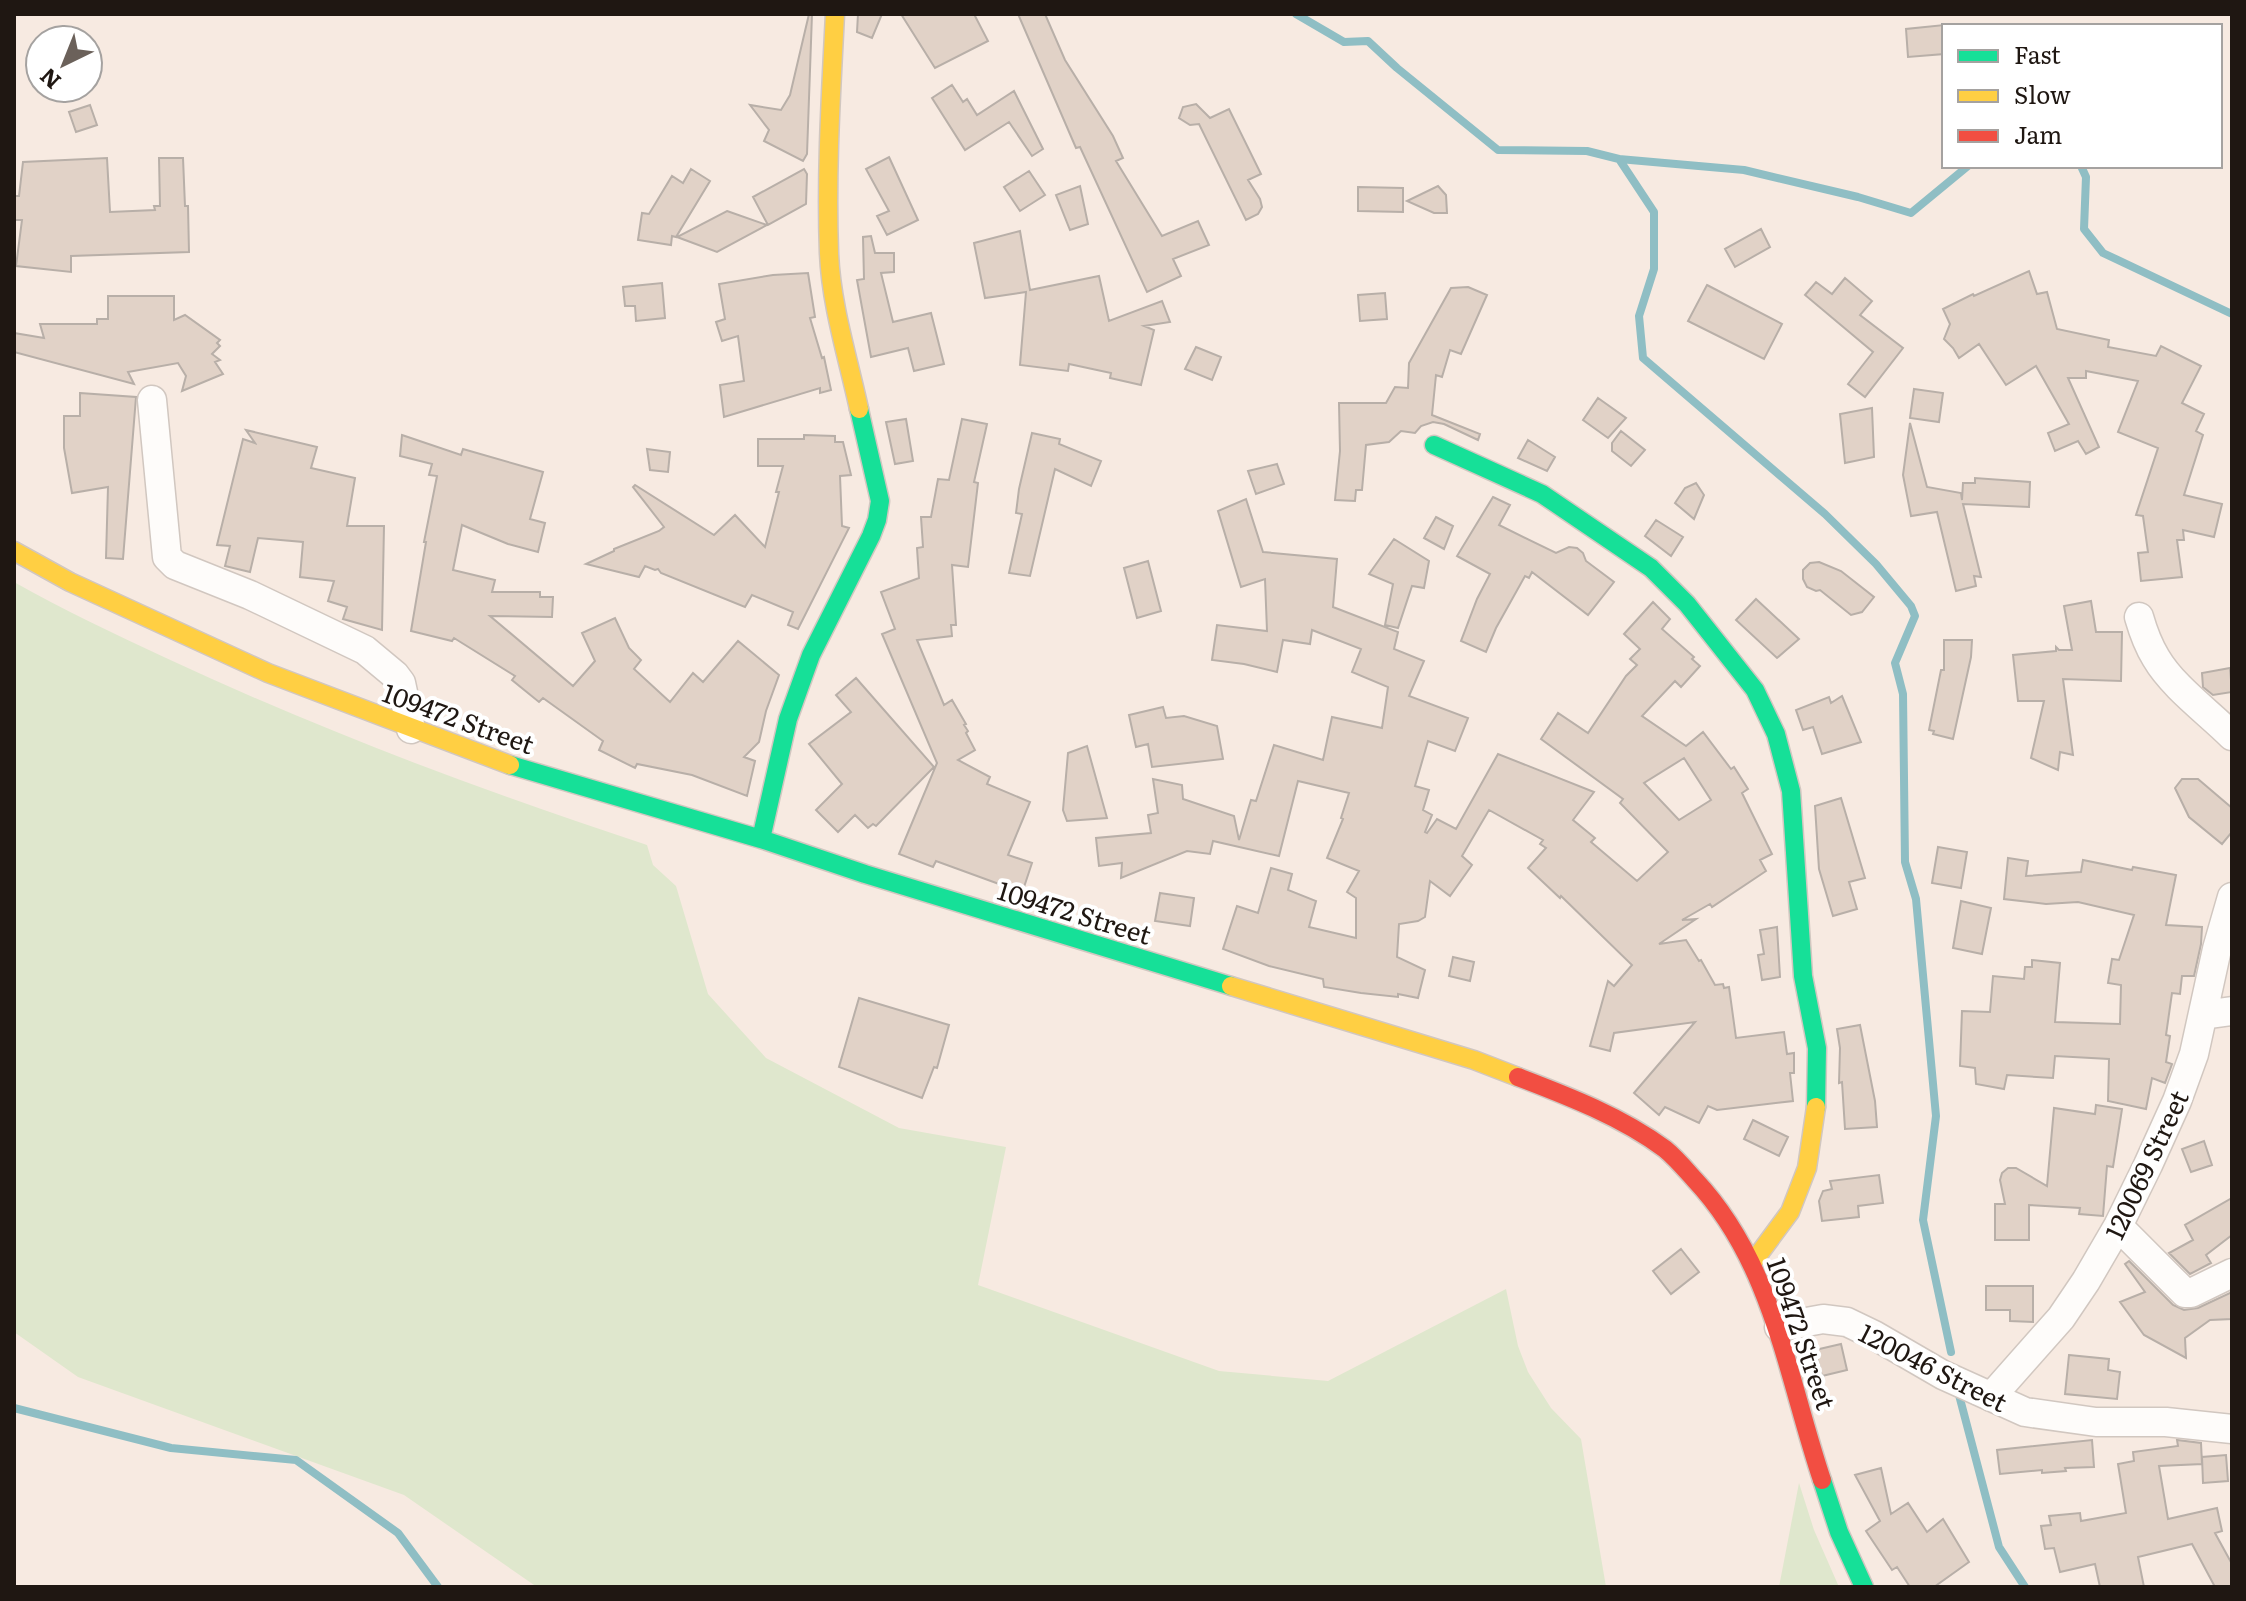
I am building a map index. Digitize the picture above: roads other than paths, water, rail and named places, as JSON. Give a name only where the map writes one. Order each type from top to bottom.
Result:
[{"type":"street","points":[[761,839],[788,719],[811,655],[871,536],[880,501],[834,297],[829,254],[835,14]]},
{"type":"street","points":[[152,400],[167,557],[175,565],[250,595],[365,650],[401,683],[411,729]]},
{"type":"street","points":[[1434,445],[1542,494],[1651,568],[1687,604],[1755,690],[1776,734],[1791,791],[1803,976],[1817,1048],[1816,1109],[1807,1168],[1790,1212],[1753,1262]]},
{"type":"street","name":"109472 Street","points":[[14,551],[70,582],[268,673],[511,765],[761,839],[865,874],[1474,1060],[1621,1122],[1670,1152],[1704,1188],[1753,1262],[1779,1327],[1835,1520],[1864,1587]]},
{"type":"street","points":[[2139,617],[2157,661],[2232,736]]},
{"type":"street","name":"120069 Street","points":[[1991,1397],[2061,1318],[2090,1276],[2118,1226],[2177,1101],[2194,1054],[2232,897]]},
{"type":"street","points":[[2203,1015],[2232,1011]]},
{"type":"street","points":[[2118,1226],[2185,1293],[2232,1273]]},
{"type":"street","name":"120046 Street","points":[[1779,1327],[1823,1319],[1847,1322],[1943,1375],[2025,1412],[2096,1422],[2166,1422],[2232,1429]]},
{"type":"waterway","points":[[1296,14],[1344,42],[1368,41],[1498,150],[1587,151],[1619,159],[1654,212],[1654,269],[1639,316],[1643,358],[1825,514],[1876,564],[1911,606],[1915,616],[1895,663],[1903,694],[1905,862],[1916,899],[1936,1116],[1923,1220],[1951,1352]]},
{"type":"waterway","points":[[1619,159],[1744,170],[1911,213],[1966,168]]},
{"type":"waterway","points":[[2082,168],[2086,177],[2084,229],[2103,253],[2232,314]]},
{"type":"waterway","points":[[1959,1395],[1999,1547],[2025,1587]]},
{"type":"waterway","points":[[14,1408],[171,1448],[296,1460],[398,1533],[438,1587]]}]
